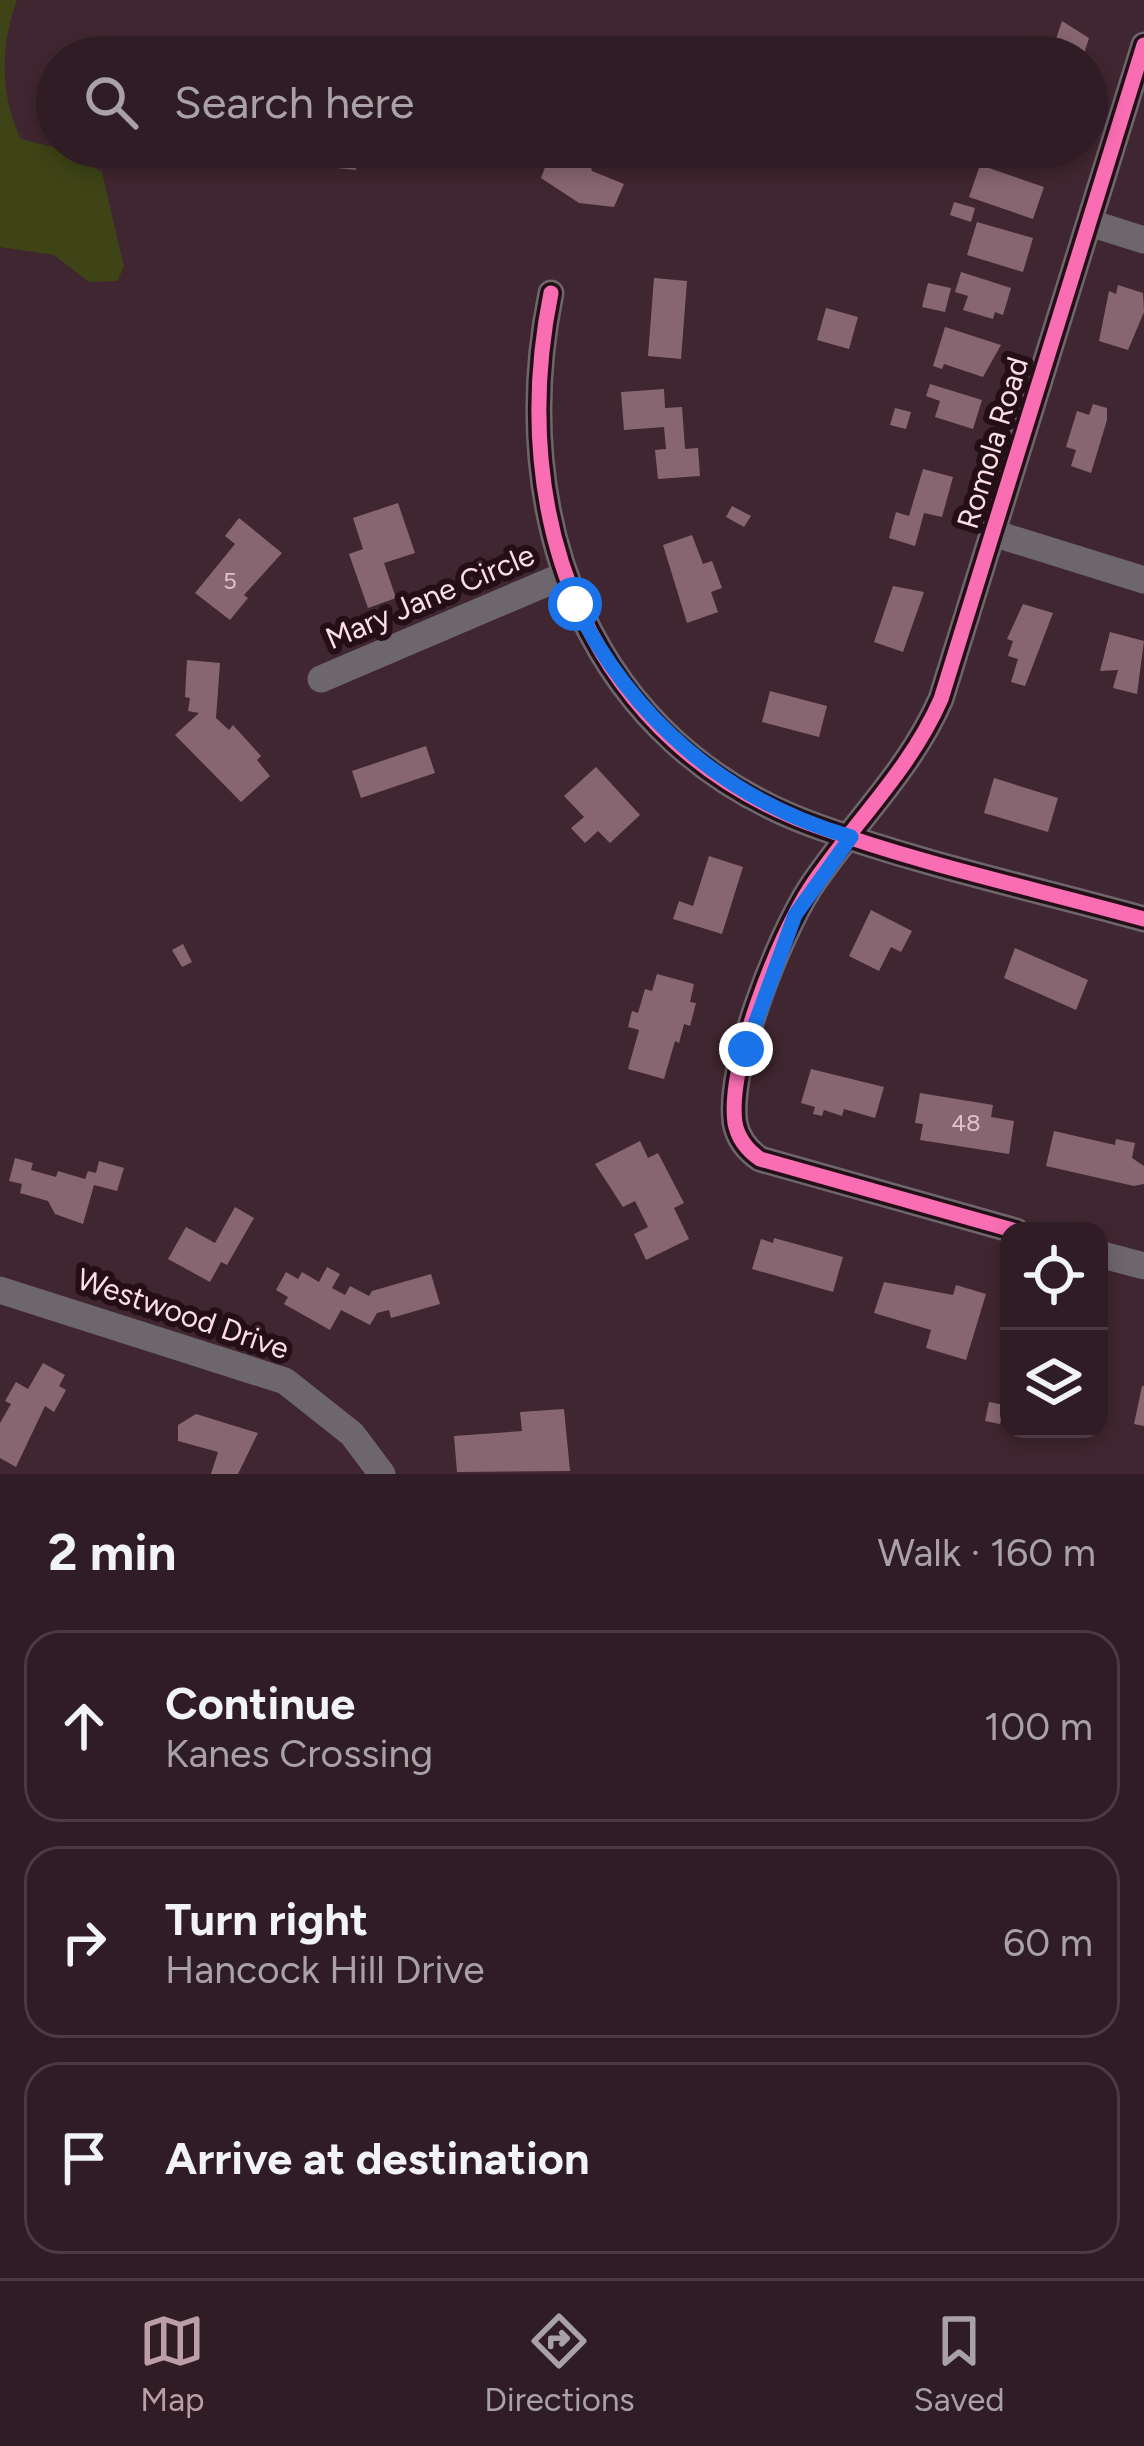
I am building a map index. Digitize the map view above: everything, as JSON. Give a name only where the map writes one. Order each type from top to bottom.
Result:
[{"type":"street","name":"Romola Road","points":[[1108,164],[1144,45]]},
{"type":"street","name":"Romola Road","points":[[1000,1227],[776,1165],[753,1155],[740,1138],[735,1115],[740,1075],[772,972],[810,889],[927,731],[1107,168]]},
{"type":"street","points":[[1090,223],[1144,240]]},
{"type":"street","points":[[551,293],[539,373],[539,458],[565,575],[610,668],[657,726],[750,793],[816,826],[1144,919]]},
{"type":"street","points":[[993,533],[1144,580]]},
{"type":"street","name":"Mary Jane Circle","points":[[321,679],[565,575]]},
{"type":"street","points":[[1108,1256],[1144,1266]]},
{"type":"street","name":"Westwood Drive","points":[[0,1290],[285,1381],[352,1434],[382,1474]]},
{"type":"green space","points":[[0,0],[17,0],[5,71],[14,123],[21,139],[36,143],[36,168],[96,168],[102,172],[124,267],[117,281],[89,282],[54,255],[0,247]]},
{"type":"building","points":[[1062,21],[1086,36],[1057,36]]},
{"type":"building","points":[[545,168],[591,168],[624,184],[614,207],[579,203],[541,178]]},
{"type":"building","points":[[979,168],[1044,187],[1033,219],[969,197]]},
{"type":"building","points":[[954,202],[975,208],[971,222],[950,215]]},
{"type":"building","points":[[977,222],[1033,238],[1023,272],[967,255]]},
{"type":"building","points":[[961,272],[1011,288],[1003,315],[995,312],[993,319],[963,310],[968,296],[955,292]]},
{"type":"building","points":[[654,278],[687,281],[681,359],[648,356]]},
{"type":"building","points":[[928,283],[951,288],[945,312],[922,307]]},
{"type":"building","points":[[1118,285],[1143,293],[1144,312],[1128,350],[1099,341],[1109,291],[1116,294]]},
{"type":"building","points":[[826,308],[858,317],[849,349],[817,340]]},
{"type":"building","points":[[945,327],[1001,345],[983,377],[944,364],[942,369],[933,366]]},
{"type":"building","points":[[930,384],[982,400],[973,429],[935,417],[940,401],[926,396]]},
{"type":"building","points":[[664,389],[665,408],[682,407],[685,449],[698,448],[700,476],[658,479],[655,450],[666,449],[664,427],[624,430],[621,392]]},
{"type":"building","points":[[1093,404],[1107,408],[1107,420],[1091,473],[1071,466],[1076,450],[1066,447],[1077,411],[1089,415]]},
{"type":"building","points":[[895,408],[911,412],[906,429],[890,425]]},
{"type":"building","points":[[923,469],[953,477],[942,517],[924,513],[915,546],[889,538],[896,512],[909,516]]},
{"type":"building","points":[[398,503],[415,553],[384,563],[396,598],[368,608],[349,554],[363,549],[353,518]]},
{"type":"building","points":[[732,506],[751,516],[744,527],[726,517]]},
{"type":"building","points":[[239,518],[282,553],[244,595],[248,598],[230,620],[195,593],[235,544],[225,536]]},
{"type":"building","points":[[692,535],[703,564],[712,561],[722,588],[711,592],[718,612],[687,623],[663,545]]},
{"type":"building","points":[[893,586],[924,592],[903,652],[874,642]]},
{"type":"building","points":[[1023,604],[1053,613],[1025,686],[1011,682],[1018,659],[1008,656],[1013,641],[1007,639]]},
{"type":"building","points":[[1110,632],[1144,641],[1137,694],[1113,688],[1118,670],[1100,671]]},
{"type":"building","points":[[187,660],[220,663],[216,718],[229,730],[233,725],[261,756],[257,760],[270,776],[241,802],[175,735],[199,713],[188,711]]},
{"type":"building","points":[[770,691],[827,706],[819,737],[762,722]]},
{"type":"building","points":[[426,746],[435,773],[361,798],[352,771]]},
{"type":"building","points":[[596,767],[640,815],[610,843],[598,831],[585,843],[571,828],[584,817],[564,796]]},
{"type":"building","points":[[994,778],[1058,798],[1048,832],[984,813]]},
{"type":"building","points":[[709,856],[743,867],[722,934],[673,919],[679,901],[693,906]]},
{"type":"building","points":[[871,910],[912,931],[901,952],[891,947],[879,971],[849,956]]},
{"type":"building","points":[[183,944],[192,962],[182,967],[172,950]]},
{"type":"building","points":[[1015,948],[1088,980],[1076,1010],[1004,978]]},
{"type":"building","points":[[657,974],[694,984],[690,1002],[696,1003],[690,1026],[684,1024],[679,1043],[675,1041],[664,1079],[628,1069],[639,1030],[628,1027],[632,1011],[638,1013],[645,989],[652,991]]},
{"type":"building","points":[[811,1069],[884,1087],[875,1118],[844,1109],[842,1116],[824,1110],[822,1116],[813,1114],[815,1107],[801,1103]]},
{"type":"building","points":[[920,1093],[993,1105],[991,1117],[1014,1121],[1009,1154],[920,1140],[923,1124],[915,1123]]},
{"type":"building","points":[[1054,1131],[1115,1145],[1116,1139],[1135,1143],[1132,1158],[1144,1166],[1144,1184],[1134,1186],[1046,1166]]},
{"type":"building","points":[[640,1141],[648,1158],[658,1153],[684,1203],[674,1208],[689,1239],[646,1260],[634,1234],[648,1227],[635,1201],[623,1207],[595,1164]]},
{"type":"building","points":[[15,1158],[33,1163],[31,1170],[56,1177],[58,1171],[85,1179],[88,1171],[96,1173],[99,1161],[124,1168],[117,1191],[94,1185],[83,1224],[55,1214],[48,1201],[20,1193],[22,1184],[9,1181]]},
{"type":"building","points":[[235,1207],[254,1218],[227,1265],[221,1262],[210,1282],[168,1259],[186,1227],[215,1243]]},
{"type":"building","points":[[774,1238],[843,1257],[833,1292],[752,1269],[761,1239],[773,1243]]},
{"type":"building","points":[[327,1267],[340,1274],[332,1288],[345,1295],[350,1286],[369,1296],[372,1291],[431,1274],[440,1304],[391,1318],[389,1310],[377,1313],[370,1325],[341,1310],[330,1330],[284,1304],[288,1297],[276,1290],[286,1272],[298,1279],[302,1272],[319,1282]]},
{"type":"building","points":[[884,1282],[953,1295],[956,1285],[986,1294],[966,1360],[926,1348],[931,1330],[874,1313]]},
{"type":"building","points":[[43,1363],[65,1375],[59,1386],[66,1390],[54,1412],[45,1406],[16,1467],[0,1458],[0,1423],[11,1404],[5,1401],[16,1382],[28,1389]]},
{"type":"building","points":[[1144,1386],[1144,1426],[1134,1424]]},
{"type":"building","points":[[989,1402],[1000,1404],[1000,1424],[985,1421]]},
{"type":"building","points":[[564,1409],[570,1471],[457,1472],[454,1436],[522,1431],[520,1412]]},
{"type":"building","points":[[196,1414],[258,1433],[238,1474],[211,1474],[218,1452],[178,1441],[178,1425]]},
{"type":"cycle path","points":[[1108,161],[1144,45]]},
{"type":"cycle path","points":[[1000,1226],[760,1159],[738,1134],[735,1099],[758,1002],[798,910],[913,750],[941,699],[1106,168]]},
{"type":"cycle path","points":[[551,293],[540,377],[541,460],[555,539],[582,614],[621,682],[674,741],[740,790],[819,827],[939,865],[1144,919]]},
{"type":"route","points":[[575,604],[632,698],[682,748],[763,800],[851,837],[795,915],[746,1049]]}]
